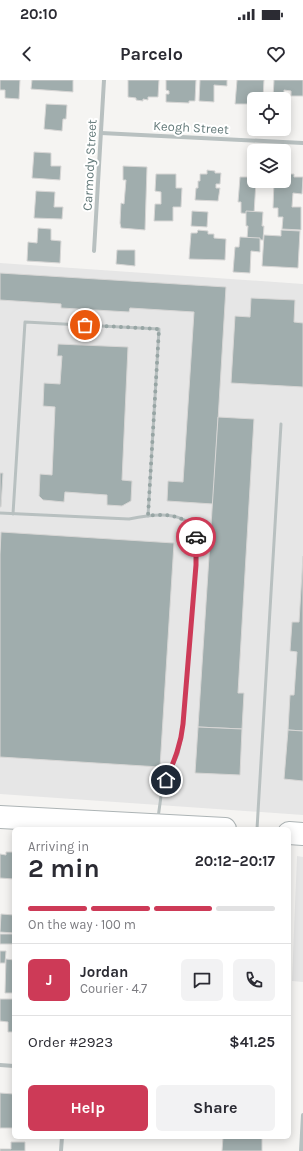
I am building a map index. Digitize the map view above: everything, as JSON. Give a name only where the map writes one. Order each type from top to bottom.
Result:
[{"type":"main road","points":[[0,817],[84,825],[158,825],[192,827]]},
{"type":"main road","points":[[291,833],[303,834]]},
{"type":"street","name":"Carmody Street","points":[[94,251],[104,80]]},
{"type":"street","name":"Keogh Street","points":[[101,132],[303,143]]},
{"type":"street","points":[[0,1065],[12,1066]]},
{"type":"street","points":[[301,1151],[303,1115]]},
{"type":"street","points":[[61,1151],[62,1139]]},
{"type":"lane","points":[[13,514],[25,322],[159,329],[148,516]]},
{"type":"lane","points":[[257,827],[281,424]]},
{"type":"lane","points":[[0,513],[129,519],[148,516],[163,516],[180,518],[190,524],[193,528],[197,540],[196,573],[181,740],[178,754],[162,789],[158,825]]},
{"type":"shaded area","points":[[0,263],[303,284],[303,815],[0,794]]},
{"type":"shaded area","points":[[297,856],[303,857],[303,982],[292,981]]},
{"type":"building","points":[[0,80],[20,80],[19,99],[5,98],[5,90],[0,90]]},
{"type":"building","points":[[32,80],[73,80],[73,92],[31,89]]},
{"type":"building","points":[[128,80],[159,80],[158,97],[148,97],[148,100],[143,99],[143,101],[128,97]]},
{"type":"building","points":[[166,80],[196,80],[195,101],[189,101],[189,103],[166,102],[166,94],[169,94],[169,91],[166,90]]},
{"type":"building","points":[[200,80],[227,80],[227,86],[214,85],[214,102],[199,101]]},
{"type":"building","points":[[237,80],[264,80],[263,92],[247,92],[247,104],[235,104]]},
{"type":"building","points":[[274,80],[303,80],[303,96],[291,96],[291,91],[284,90],[284,92],[273,92]]},
{"type":"building","points":[[46,104],[67,105],[66,119],[63,119],[62,131],[44,129]]},
{"type":"building","points":[[34,152],[51,153],[51,166],[61,166],[60,180],[32,178]]},
{"type":"building","points":[[123,166],[147,167],[145,230],[121,228],[121,203],[124,204],[126,180],[123,180]]},
{"type":"building","points":[[207,170],[215,171],[215,173],[221,173],[220,184],[216,184],[216,188],[220,188],[218,201],[195,200],[196,188],[198,188],[198,181],[200,181],[200,174],[207,174]]},
{"type":"building","points":[[156,174],[176,174],[176,188],[182,188],[181,207],[173,207],[173,221],[154,221],[155,204],[161,204],[161,192],[155,191]]},
{"type":"building","points":[[291,174],[294,174],[294,177],[303,177],[302,194],[293,193],[292,207],[301,207],[301,230],[282,229],[283,217],[278,217],[278,208],[273,208],[274,188],[291,188]]},
{"type":"building","points":[[240,177],[247,177],[247,188],[256,188],[254,214],[241,213],[241,202],[238,202]]},
{"type":"building","points":[[36,191],[55,192],[54,207],[63,207],[62,219],[34,218]]},
{"type":"building","points":[[192,211],[208,212],[207,227],[191,226]]},
{"type":"building","points":[[246,211],[263,212],[263,240],[247,239],[248,226],[246,226]]},
{"type":"building","points":[[38,228],[51,229],[51,240],[61,241],[60,263],[27,261],[28,242],[37,243]]},
{"type":"building","points":[[198,230],[208,231],[208,234],[214,234],[214,238],[226,239],[225,260],[189,259],[191,233],[197,233]]},
{"type":"building","points":[[281,230],[300,231],[298,268],[262,266],[264,235],[281,236]]},
{"type":"building","points":[[240,237],[260,238],[260,252],[251,251],[250,273],[233,272],[235,247],[239,247]]},
{"type":"building","points":[[117,250],[135,250],[135,266],[116,264]]},
{"type":"building","points":[[0,273],[226,287],[213,504],[167,501],[168,481],[183,482],[194,312],[130,308],[129,312],[61,308],[61,304],[0,300]]},
{"type":"building","points":[[251,298],[295,300],[294,322],[303,323],[303,387],[231,383],[235,316],[250,317]]},
{"type":"building","points":[[58,344],[128,347],[122,480],[132,481],[131,501],[122,506],[107,505],[107,495],[65,492],[64,502],[43,500],[39,496],[40,474],[52,475],[55,407],[43,406],[44,383],[60,384],[62,356],[57,356]]},
{"type":"building","points":[[218,417],[254,419],[238,693],[244,693],[242,729],[198,727]]},
{"type":"building","points":[[0,473],[3,473],[1,507],[0,507]]},
{"type":"building","points":[[1,532],[174,543],[160,767],[0,757]]},
{"type":"building","points":[[303,556],[303,731],[288,730],[290,695],[294,695],[297,652],[290,651],[292,622],[299,622]]},
{"type":"building","points":[[198,727],[242,729],[240,775],[195,773]]},
{"type":"building","points":[[288,730],[303,731],[303,781],[284,779]]},
{"type":"building","points":[[6,852],[12,852],[12,879],[0,878],[0,854],[6,855]]},
{"type":"building","points":[[1,914],[12,915],[12,933],[0,932]]},
{"type":"building","points":[[0,934],[12,934],[12,944],[0,944]]},
{"type":"building","points":[[0,951],[6,951],[5,963],[0,963]]},
{"type":"building","points":[[6,959],[12,960],[12,993],[5,993]]},
{"type":"building","points":[[0,999],[12,999],[12,1032],[8,1032],[8,1022],[0,1021]]},
{"type":"building","points":[[0,1093],[12,1094],[12,1128],[0,1128]]},
{"type":"building","points":[[223,1139],[262,1139],[262,1151],[222,1151]]},
{"type":"building","points":[[11,1142],[25,1142],[25,1151],[0,1151],[0,1149],[11,1149]]},
{"type":"way so far","points":[[85,325],[159,329],[148,516],[173,516],[185,520],[193,528],[196,537]]},
{"type":"route","points":[[166,780],[178,754],[183,724],[196,565],[196,537]]}]
